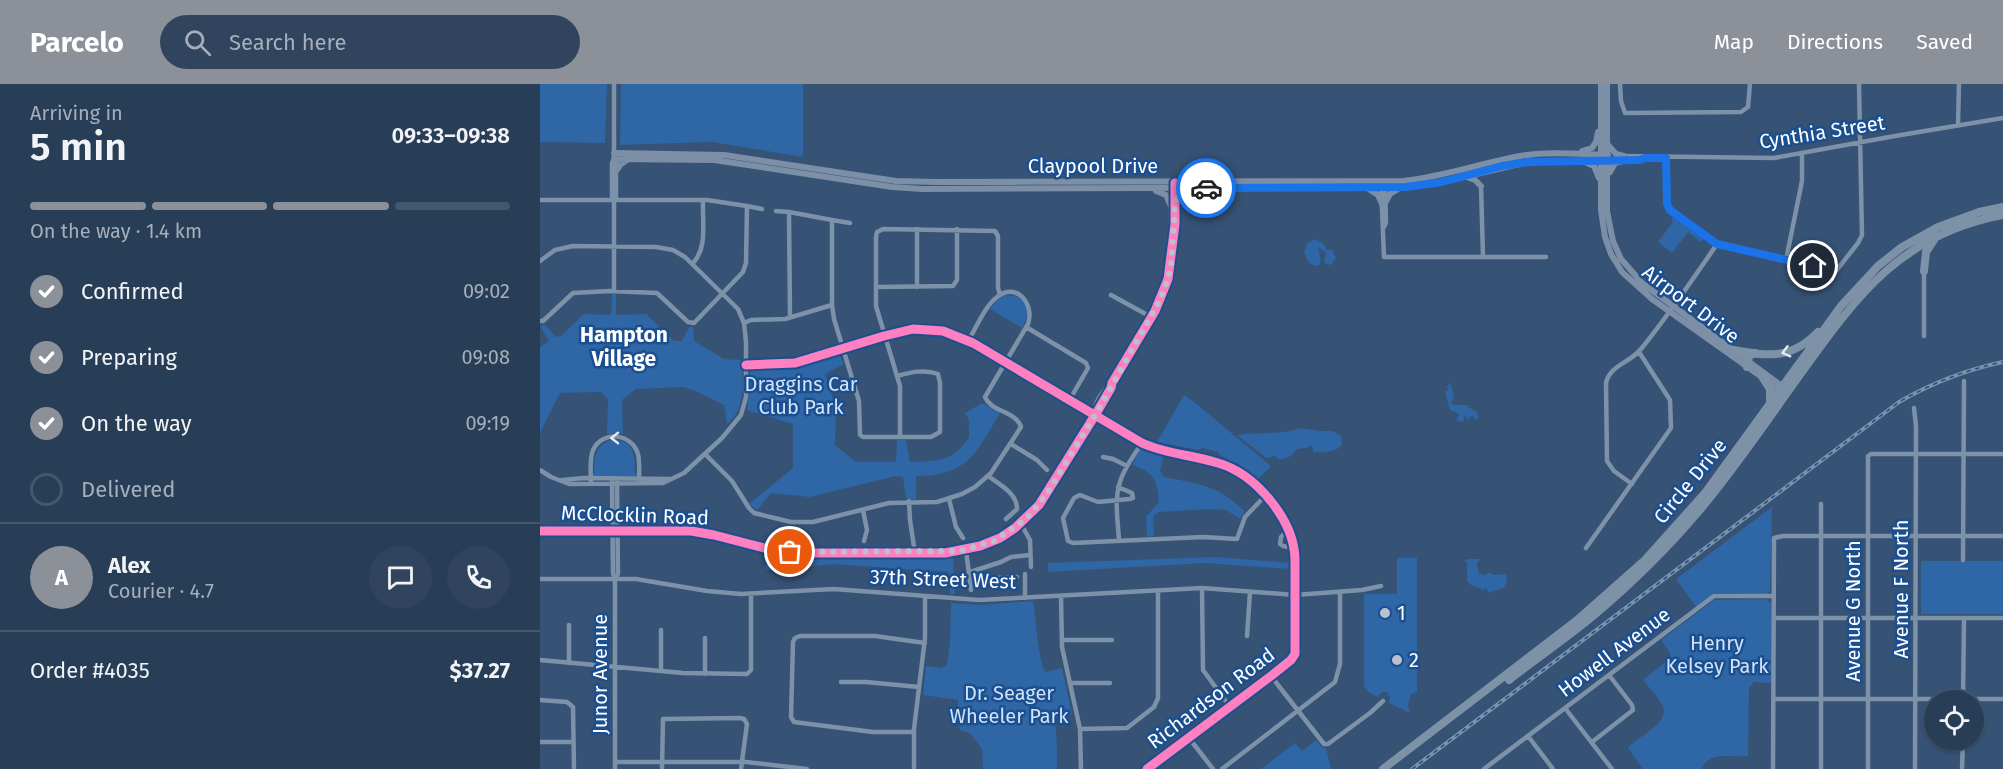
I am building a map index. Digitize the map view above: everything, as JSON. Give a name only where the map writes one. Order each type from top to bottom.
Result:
[{"type":"highway","name":"Circle Drive","points":[[1383,769],[1576,621],[1623,581],[1689,512],[1782,389],[1841,306],[1878,266],[1911,242],[1938,227],[1959,218],[2003,207]]},
{"type":"highway","name":"Circle Drive","points":[[1391,769],[1592,617],[1651,564],[1698,512],[1855,301],[1882,274],[1905,256],[1936,237],[1969,224],[2003,215]]},
{"type":"highway","points":[[1924,272],[1928,248],[1936,237]]},
{"type":"highway","points":[[1905,256],[1919,257],[1924,272]]},
{"type":"highway","points":[[1733,350],[1773,355],[1797,349],[1813,337],[1841,306]]},
{"type":"highway","points":[[1747,364],[1749,356],[1755,353]]},
{"type":"highway","points":[[1770,417],[1782,389],[1804,364],[1809,363]]},
{"type":"highway","points":[[1763,378],[1771,394],[1767,409]]},
{"type":"main road","name":"Airport Drive","points":[[1601,84],[1604,157],[1602,226],[1611,254],[1622,272],[1632,282],[1782,389]]},
{"type":"main road","name":"Airport Drive","points":[[1604,157],[1607,143],[1607,84]]},
{"type":"main road","points":[[1568,157],[1592,148],[1596,142],[1601,114]]},
{"type":"main road","points":[[1607,143],[1616,154],[1625,158]]},
{"type":"main road","name":"Claypool Drive","points":[[614,156],[724,155],[915,182],[1173,186],[1383,185],[1400,187],[1424,185],[1491,169],[1568,157]]},
{"type":"main road","name":"Claypool Drive","points":[[614,156],[630,159],[721,161],[906,189],[1173,186],[1190,188],[1366,188],[1434,177],[1522,156],[1604,157]]},
{"type":"main road","points":[[1568,157],[1594,166],[1604,184]]},
{"type":"main road","points":[[1604,184],[1612,166],[1625,158]]},
{"type":"main road","points":[[616,171],[621,164],[630,159]]},
{"type":"main road","points":[[1481,186],[1483,175],[1491,169]]},
{"type":"main road","points":[[1460,177],[1472,177],[1481,186]]},
{"type":"main road","points":[[1366,188],[1376,193],[1384,204],[1389,194],[1400,187]]},
{"type":"main road","points":[[1147,188],[1166,195],[1173,206]]},
{"type":"main road","points":[[1173,206],[1179,194],[1190,188]]},
{"type":"main road","name":"Airport Drive","points":[[1671,309],[1733,350],[1763,378],[1782,389]]},
{"type":"street","points":[[614,84],[616,171],[614,291]]},
{"type":"street","points":[[1620,84],[1621,101],[1625,113],[1741,112],[1748,107],[1750,84]]},
{"type":"street","points":[[1666,158],[1668,207],[1717,244],[1836,271],[1859,241],[1862,232],[1859,84]]},
{"type":"street","points":[[1958,125],[1959,84]]},
{"type":"street","name":"Cynthia Street","points":[[1604,157],[1640,160],[1645,158],[1774,158],[2003,118]]},
{"type":"street","points":[[1786,260],[1802,182],[1802,153]]},
{"type":"street","points":[[614,156],[612,163],[612,197],[614,200]]},
{"type":"street","points":[[1383,185],[1384,257],[1546,257]]},
{"type":"street","name":"McClocklin Road","points":[[540,531],[699,532],[790,552],[945,553],[966,550],[994,541],[1021,524],[1046,495],[1094,415],[1093,408],[1107,386],[1112,383],[1151,317],[1168,279],[1172,258],[1173,186]]},
{"type":"street","points":[[1481,186],[1482,256]]},
{"type":"street","points":[[540,200],[703,200],[762,209]]},
{"type":"street","points":[[693,263],[701,254],[703,200]]},
{"type":"street","points":[[540,321],[543,321],[573,293],[614,291],[657,293],[691,323],[698,320],[740,278],[745,268],[747,206]]},
{"type":"street","points":[[776,211],[850,223]]},
{"type":"street","points":[[789,212],[790,317]]},
{"type":"street","points":[[832,220],[832,305],[859,401],[861,435],[863,437],[930,437],[938,434],[940,430],[938,374],[912,372],[897,376]]},
{"type":"street","points":[[900,436],[900,390],[876,306],[876,237],[878,232],[883,229],[957,229],[990,230],[997,233],[1000,295]]},
{"type":"street","points":[[917,229],[917,287]]},
{"type":"street","points":[[876,287],[949,287],[955,284],[957,280],[957,229]]},
{"type":"street","points":[[1632,483],[1614,471],[1607,461],[1605,383],[1607,375],[1639,352],[1717,244]]},
{"type":"street","points":[[540,260],[564,247],[668,248],[682,254],[693,263],[738,309],[746,335],[746,397],[741,415],[737,422],[690,469],[670,479],[639,481],[591,481],[570,478],[562,480],[551,477],[540,470]]},
{"type":"street","points":[[1924,272],[1924,336]]},
{"type":"street","points":[[705,454],[735,485],[752,512],[792,522],[813,522],[889,502],[949,500],[969,491],[988,476],[1019,430],[1020,424],[1017,419],[989,403],[985,397],[1026,327],[1030,315],[1025,299],[1014,293],[1000,295],[993,301],[968,341]]},
{"type":"street","points":[[1111,295],[1151,317]]},
{"type":"street","points":[[744,323],[751,320],[790,317],[832,305]]},
{"type":"street","points":[[1026,327],[1086,363],[1088,368],[1069,401]]},
{"type":"street","name":"Richardson Road","points":[[746,365],[791,363],[906,330],[927,329],[949,333],[968,341],[1142,443],[1227,466],[1246,478],[1265,496],[1281,514],[1294,548],[1295,654],[1271,676],[1147,769]]},
{"type":"street","points":[[1586,548],[1670,432],[1672,425],[1670,400],[1639,352]]},
{"type":"street","points":[[1963,560],[1964,381]]},
{"type":"street","name":"Avenue F North","points":[[1914,408],[1916,454],[1915,769]]},
{"type":"street","points":[[591,481],[591,458],[594,449],[602,440],[615,436],[627,440],[636,449],[639,459],[639,481]]},
{"type":"street","points":[[1119,540],[1118,487],[1127,466],[1142,443]]},
{"type":"street","points":[[1011,444],[1037,460],[1047,470]]},
{"type":"street","name":"Avenue G North","points":[[1868,769],[1868,460],[1871,454],[1916,454]]},
{"type":"street","points":[[1916,454],[2003,454]]},
{"type":"street","points":[[1103,457],[1127,466]]},
{"type":"street","points":[[988,476],[1007,491],[1017,503],[1017,510],[1006,519]]},
{"type":"street","name":"Junor Avenue","points":[[615,481],[618,574],[615,578],[615,769]]},
{"type":"street","points":[[1118,487],[1134,496],[1131,499],[1117,501],[1094,501],[1078,495],[1063,520],[1070,542],[1203,537],[1237,539],[1245,517],[1265,496]]},
{"type":"street","points":[[949,500],[956,527],[963,538]]},
{"type":"street","points":[[909,501],[913,552]]},
{"type":"street","points":[[1821,504],[1821,769]]},
{"type":"street","points":[[863,510],[867,530],[864,541]]},
{"type":"street","points":[[1021,524],[1030,540],[1031,567]]},
{"type":"street","points":[[1288,530],[1281,537],[1280,544],[1294,548]]},
{"type":"street","points":[[1773,769],[1774,538],[1784,536],[2003,536]]},
{"type":"street","points":[[966,550],[971,591]]},
{"type":"street","points":[[970,572],[1011,557],[1030,555]]},
{"type":"street","points":[[1025,574],[1025,598]]},
{"type":"street","points":[[970,579],[1017,577]]},
{"type":"street","name":"37th Street West","points":[[540,579],[640,579],[717,593],[751,595],[834,589],[979,600],[1202,588],[1295,595],[1373,589],[1381,586]]},
{"type":"street","points":[[1202,588],[1203,670],[1230,707]]},
{"type":"street","points":[[1080,729],[1127,728],[1157,703],[1158,591]]},
{"type":"street","points":[[1247,636],[1250,592]]},
{"type":"street","points":[[1222,769],[1332,686],[1340,664],[1340,592]]},
{"type":"street","points":[[540,660],[661,671],[745,675],[750,672],[751,595]]},
{"type":"street","points":[[914,769],[914,732],[925,643],[926,596]]},
{"type":"street","points":[[1060,596],[1062,640],[1080,729],[1081,769]]},
{"type":"street","name":"Howell Avenue","points":[[1484,769],[1714,596],[1774,596]]},
{"type":"street","points":[[1774,618],[2003,618]]},
{"type":"street","points":[[1963,690],[1964,618]]},
{"type":"street","points":[[569,625],[569,663]]},
{"type":"street","points":[[661,630],[661,671]]},
{"type":"street","points":[[914,732],[873,732],[794,722],[791,717],[793,642],[800,636],[868,636],[925,643]]},
{"type":"street","points":[[705,639],[705,674]]},
{"type":"street","points":[[1062,640],[1112,640]]},
{"type":"street","points":[[1592,742],[1633,711],[1632,705],[1609,675]]},
{"type":"street","points":[[1271,676],[1320,742],[1326,745],[1370,713],[1383,700]]},
{"type":"street","points":[[841,682],[873,682],[919,687]]},
{"type":"street","points":[[1070,683],[1110,683]]},
{"type":"street","points":[[1774,699],[1924,698]]},
{"type":"street","points":[[1984,699],[2003,699]]},
{"type":"street","points":[[540,700],[567,702],[572,705],[574,769]]},
{"type":"street","points":[[1565,708],[1612,769]]},
{"type":"street","points":[[662,769],[663,719],[743,718],[747,722],[741,769]]},
{"type":"street","points":[[1528,736],[1553,769]]},
{"type":"street","points":[[1189,738],[1213,769]]},
{"type":"street","points":[[540,742],[573,742]]},
{"type":"street","points":[[1962,769],[1963,750]]},
{"type":"street","points":[[615,762],[742,762],[807,769]]},
{"type":"street","points":[[1154,764],[1158,769]]},
{"type":"green space","points":[[540,84],[607,84],[605,143],[540,142]]},
{"type":"green space","points":[[621,84],[803,84],[803,157],[712,142],[620,145]]},
{"type":"green space","points":[[1673,217],[1703,240],[1701,242],[1688,232],[1672,253],[1658,242],[1673,222],[1671,220]]},
{"type":"green space","points":[[1314,239],[1324,244],[1327,250],[1332,250],[1336,258],[1331,265],[1326,264],[1324,261],[1326,253],[1318,247],[1321,262],[1315,266],[1309,263],[1304,253],[1307,244]]},
{"type":"green space","points":[[612,294],[616,294],[616,315],[646,314],[674,341],[682,341],[689,327],[693,327],[694,341],[724,359],[742,360],[741,403],[727,424],[724,405],[698,392],[684,387],[636,389],[622,400],[623,434],[607,434],[608,399],[601,392],[560,393],[540,433],[540,347],[549,341],[540,326],[545,325],[556,337],[561,336],[584,314],[611,315]]},
{"type":"green space","points":[[1005,295],[1019,297],[1025,304],[1027,315],[1022,328],[990,309],[998,299]]},
{"type":"green space","name":"Draggins Car Club Park","points":[[839,354],[844,364],[825,374],[836,408],[835,445],[856,462],[896,462],[897,440],[906,440],[910,462],[937,460],[951,456],[969,437],[969,420],[965,413],[982,403],[1000,413],[977,451],[959,467],[934,475],[916,476],[916,500],[906,498],[903,477],[896,476],[810,497],[771,493],[757,510],[749,504],[793,468],[793,424],[747,410],[750,370],[788,368]]},
{"type":"green space","points":[[1450,382],[1454,397],[1451,403],[1469,405],[1468,407],[1477,412],[1479,418],[1474,420],[1471,416],[1468,420],[1465,415],[1463,422],[1456,421],[1459,414],[1450,410],[1445,392],[1449,389],[1447,388]]},
{"type":"green space","points":[[1184,395],[1271,466],[1258,479],[1218,452],[1157,442]]},
{"type":"green space","points":[[1300,428],[1333,431],[1340,435],[1341,445],[1329,452],[1313,452],[1312,445],[1297,449],[1287,458],[1278,459],[1275,456],[1266,458],[1237,435],[1285,432]]},
{"type":"green space","points":[[611,440],[624,442],[631,449],[637,474],[635,476],[594,477],[592,474],[599,449]]},
{"type":"green space","points":[[1140,449],[1164,455],[1160,471],[1164,477],[1208,487],[1226,496],[1245,512],[1240,519],[1226,510],[1159,512],[1153,516],[1154,536],[1147,537],[1146,517],[1159,502],[1153,478],[1150,474],[1132,465]]},
{"type":"green space","name":"Henry Kelsey Park","points":[[1772,507],[1770,592],[1767,594],[1716,593],[1696,607],[1676,579]]},
{"type":"green space","points":[[768,552],[803,555],[953,555],[955,594],[950,594],[948,572],[833,564],[765,570]]},
{"type":"green space","points":[[1215,557],[1291,563],[1291,569],[1205,563],[1048,572],[1048,563]]},
{"type":"green space","points":[[1397,558],[1417,558],[1417,692],[1411,694],[1408,705],[1410,713],[1389,703],[1390,697],[1387,692],[1382,692],[1378,697],[1368,692],[1364,686],[1364,594],[1397,594]]},
{"type":"green space","points":[[1480,559],[1477,564],[1479,574],[1484,576],[1489,572],[1493,575],[1506,574],[1505,587],[1489,593],[1485,587],[1484,590],[1471,585],[1467,581],[1467,563],[1464,560]]},
{"type":"green space","points":[[1921,561],[2003,561],[2003,614],[1921,614]]},
{"type":"green space","name":"Henry Kelsey Park","points":[[1766,599],[1771,603],[1771,681],[1769,683],[1754,682],[1749,688],[1748,756],[1715,757],[1705,763],[1701,769],[1643,769],[1628,748],[1657,724],[1664,713],[1659,700],[1643,680],[1670,658],[1670,653],[1661,640],[1714,600]]},
{"type":"green space","name":"Dr. Seager Wheeler Park","points":[[1033,601],[1043,667],[1046,672],[1062,668],[1072,714],[1055,720],[1057,769],[983,769],[982,749],[970,733],[960,730],[958,722],[951,722],[951,710],[958,710],[958,700],[923,695],[926,666],[941,668],[947,665],[951,603],[979,605]]},
{"type":"green space","points":[[1316,740],[1326,748],[1331,769],[1261,769],[1295,743],[1302,751]]},
{"type":"railway","points":[[1412,769],[1899,402],[1949,378],[2003,362]]},
{"type":"cycle path","points":[[540,531],[691,531],[772,550],[796,553],[945,553],[980,546],[1000,538],[1015,528],[1039,505],[1097,412],[1155,311],[1168,279],[1175,224],[1175,183]]},
{"type":"cycle path","points":[[746,365],[795,363],[913,329],[943,331],[973,343],[1142,443],[1160,450],[1218,463],[1246,477],[1259,488],[1280,514],[1293,544],[1295,654],[1271,676],[1147,769]]},
{"type":"way so far","points":[[790,552],[945,553],[994,541],[1021,524],[1046,495],[1097,412],[1159,302],[1171,265],[1175,206],[1179,194],[1190,188],[1206,188]]},
{"type":"place","name":"1","points":[[1385,613]]},
{"type":"place","name":"2","points":[[1397,660]]},
{"type":"district","name":"Hampton Village","points":[[624,347]]},
{"type":"route","points":[[1206,188],[1406,187],[1442,182],[1502,166],[1528,162],[1666,158],[1667,204],[1670,210],[1717,244],[1813,266]]}]
